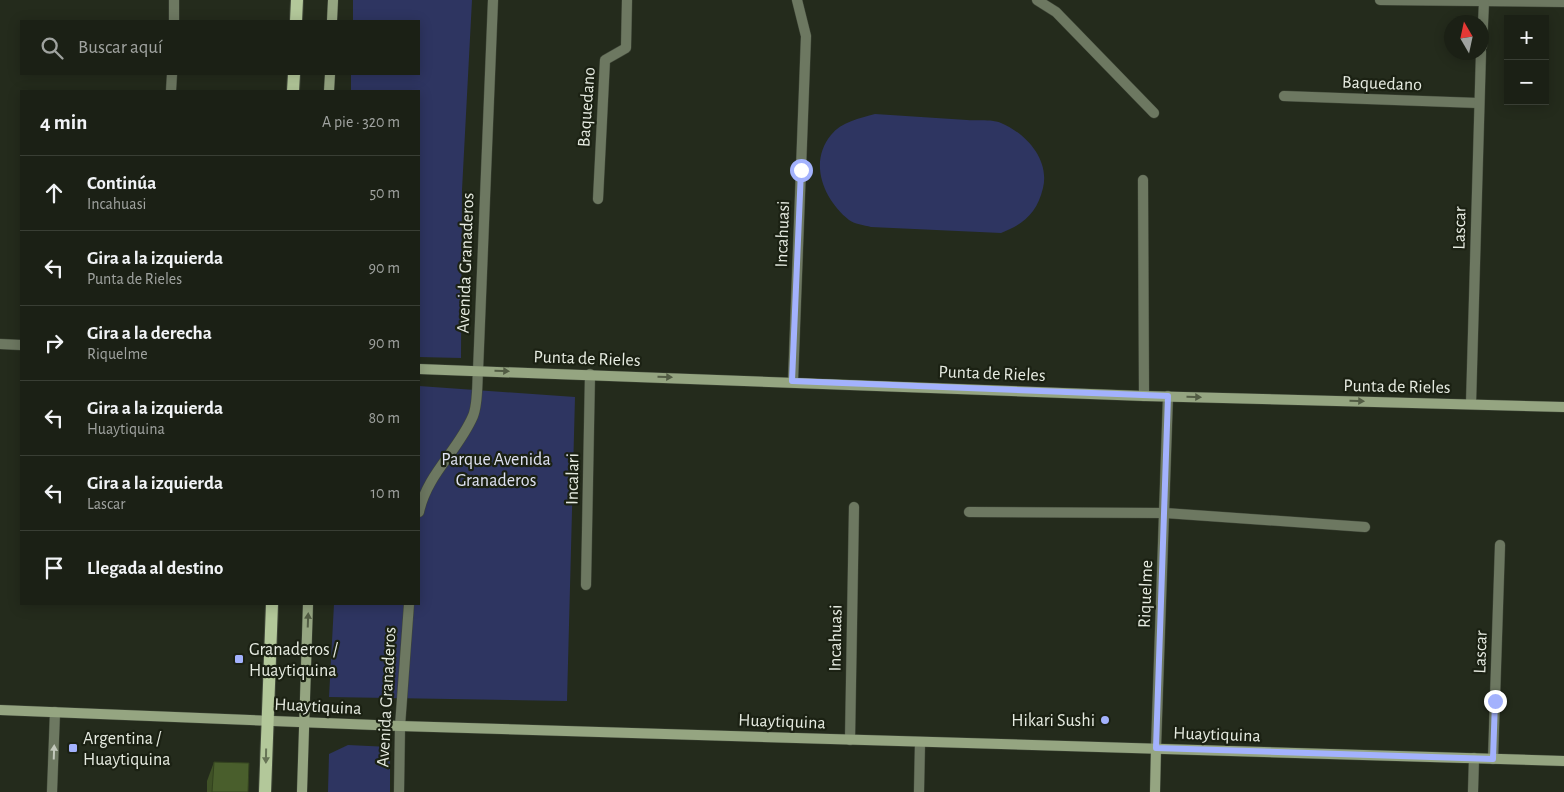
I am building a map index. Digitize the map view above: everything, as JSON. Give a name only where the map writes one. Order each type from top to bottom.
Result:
[{"type":"main road","points":[[296,0],[296,20]]},
{"type":"main road","points":[[293,90],[294,75]]},
{"type":"main road","points":[[265,792],[266,720],[272,605]]},
{"type":"street","points":[[174,0],[174,20]]},
{"type":"street","points":[[332,20],[333,0]]},
{"type":"street","name":"Avenida Granaderos","points":[[420,507],[422,498],[436,470],[460,441],[474,414],[478,370],[493,0]]},
{"type":"street","name":"Baquedano","points":[[598,199],[605,60],[626,48],[627,0]]},
{"type":"street","name":"Incahuasi","points":[[792,381],[806,36],[797,0]]},
{"type":"street","points":[[1037,0],[1056,12],[1154,113]]},
{"type":"street","points":[[1380,0],[1564,2]]},
{"type":"street","points":[[1483,15],[1484,2]]},
{"type":"street","name":"Lascar","points":[[1471,404],[1481,60]]},
{"type":"street","points":[[171,90],[172,75]]},
{"type":"street","points":[[329,90],[330,75]]},
{"type":"street","name":"Baquedano","points":[[1284,96],[1478,103]]},
{"type":"street","points":[[1143,180],[1144,396]]},
{"type":"street","points":[[0,344],[20,345]]},
{"type":"street","name":"Punta de Rieles","points":[[420,369],[792,381],[1144,396],[1564,407]]},
{"type":"street","name":"Incalari","points":[[586,585],[590,374]]},
{"type":"street","name":"Riquelme","points":[[1155,792],[1168,396]]},
{"type":"street","name":"Incahuasi","points":[[850,740],[854,507]]},
{"type":"street","points":[[969,512],[1164,513],[1365,527]]},
{"type":"street","name":"Lascar","points":[[1493,759],[1500,545]]},
{"type":"street","points":[[302,792],[308,605]]},
{"type":"street","name":"Avenida Granaderos","points":[[399,792],[400,726],[409,605]]},
{"type":"street","name":"Huaytiquina","points":[[0,710],[400,726],[1564,761]]},
{"type":"street","points":[[52,792],[55,712]]},
{"type":"street","points":[[919,792],[920,742]]},
{"type":"street","points":[[1473,792],[1474,758]]},
{"type":"green space","points":[[353,0],[472,0],[462,190],[461,358],[420,357],[420,90],[351,90],[351,75],[420,75],[420,20],[353,20]]},
{"type":"green space","points":[[875,114],[993,121],[1010,127],[1034,148],[1043,167],[1043,188],[1033,211],[1016,226],[1001,233],[871,227],[851,221],[840,212],[826,192],[820,169],[821,157],[824,146],[831,135],[840,127],[851,121]]},
{"type":"green space","name":"Parque Avenida Granaderos","points":[[420,386],[575,397],[567,701],[329,697],[334,605],[420,605]]},
{"type":"green space","points":[[348,745],[390,747],[390,792],[328,792],[329,754]]},
{"type":"building","points":[[214,762],[249,763],[248,792],[212,792]]},
{"type":"place","name":"Granaderos / Huaytiquina","points":[[239,659]]},
{"type":"place","name":"Hikari Sushi","points":[[1105,720]]},
{"type":"place","name":"Argentina / Huaytiquina","points":[[73,748]]},
{"type":"route","points":[[801,170],[792,381],[1168,396],[1156,748],[1493,759],[1495,701]]}]
